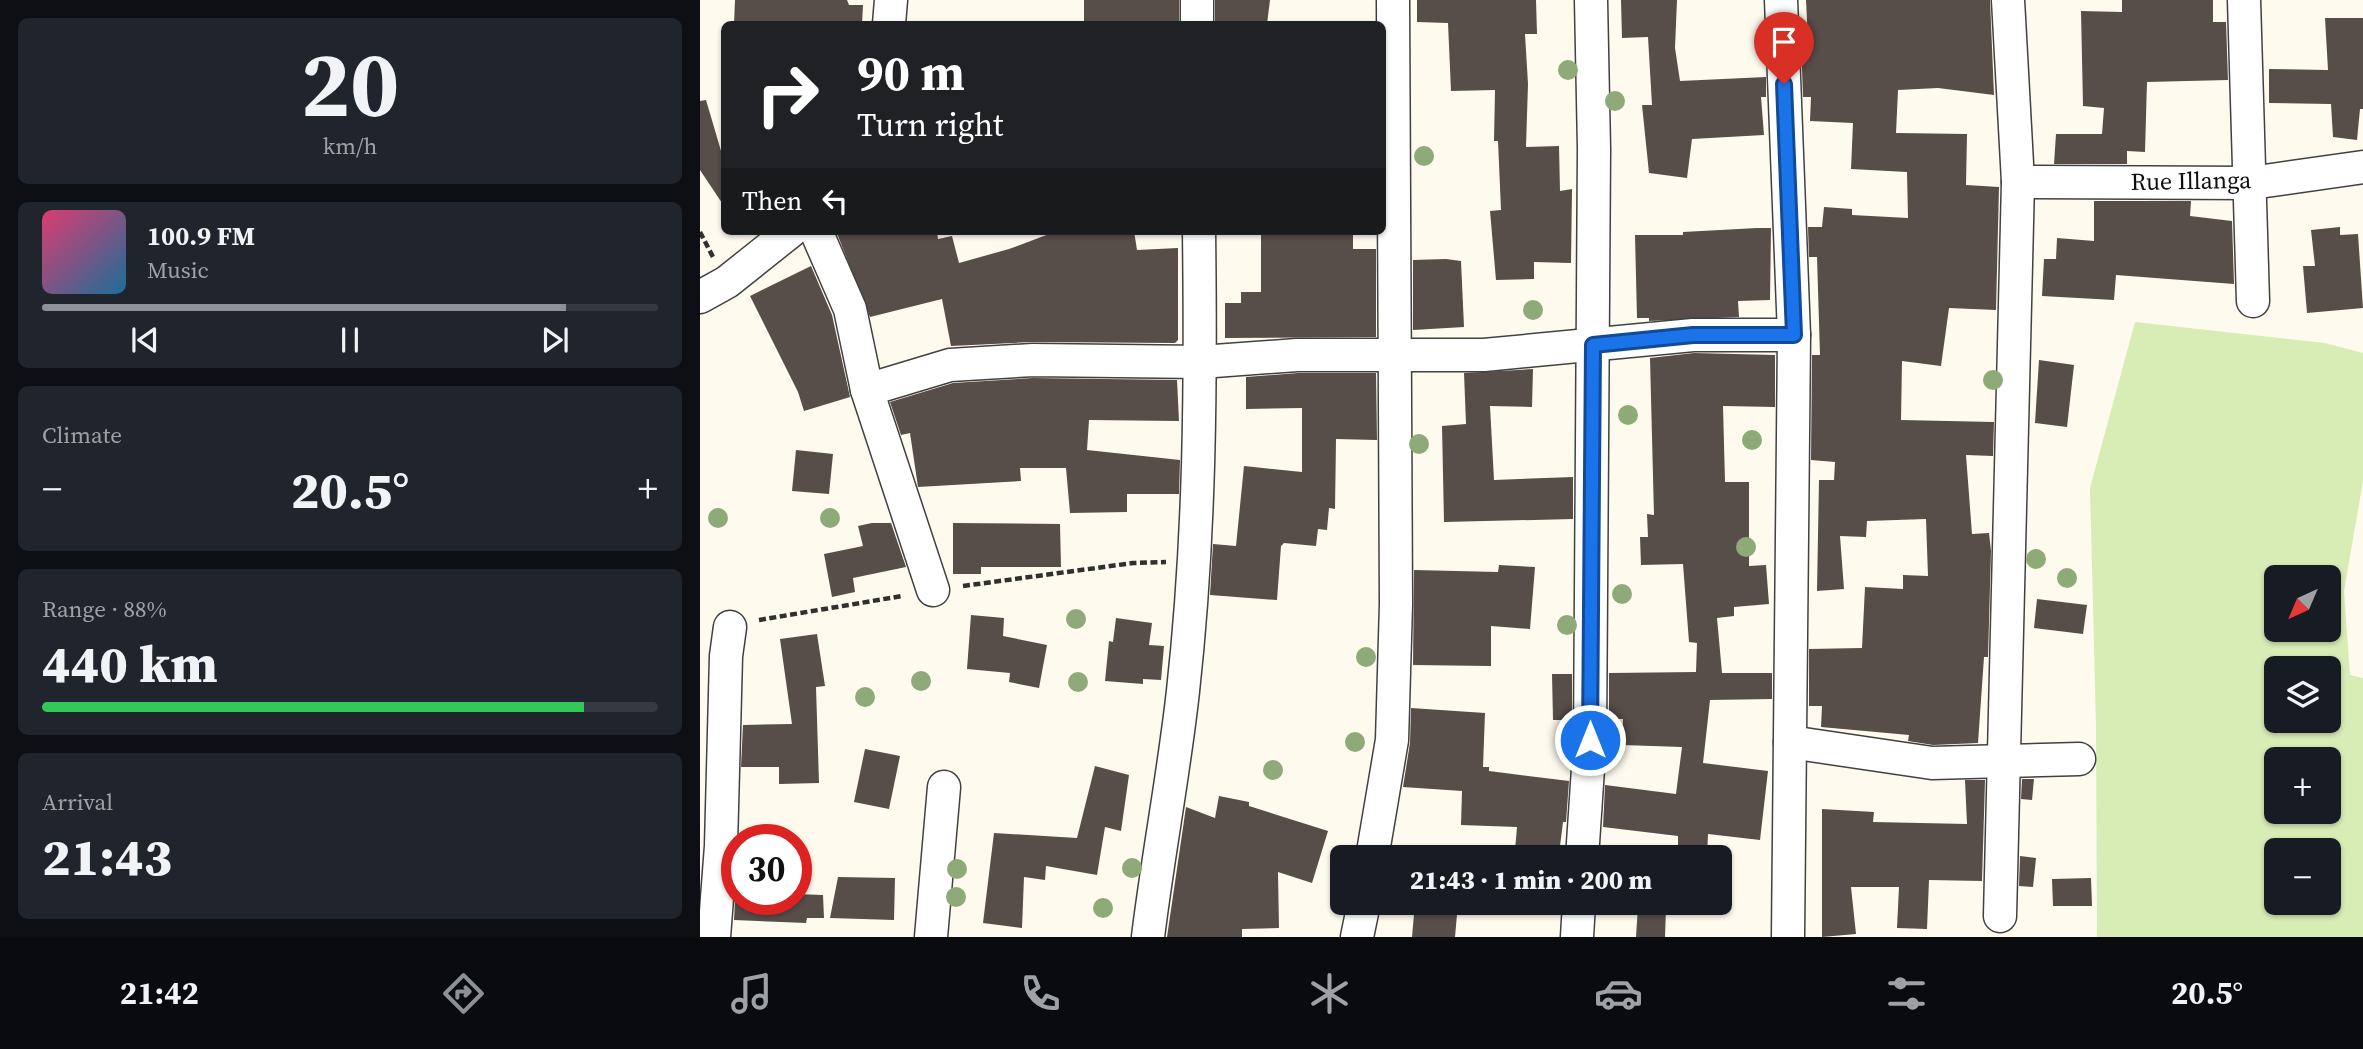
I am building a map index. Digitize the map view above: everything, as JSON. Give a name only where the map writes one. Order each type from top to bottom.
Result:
[{"type":"street","points":[[889,21],[891,0]]},
{"type":"street","points":[[1197,0],[1197,21]]},
{"type":"street","points":[[1374,845],[1392,740],[1396,604],[1393,0]]},
{"type":"street","points":[[1583,845],[1590,740],[1593,345],[1591,0]]},
{"type":"street","points":[[1781,0],[1794,335],[1788,937]]},
{"type":"street","points":[[2000,916],[2006,762],[2018,182],[2008,0]]},
{"type":"street","points":[[2244,0],[2253,301]]},
{"type":"street","name":"Rue Illanga","points":[[2018,182],[2251,183],[2363,167]]},
{"type":"street","points":[[700,297],[727,282],[785,235]]},
{"type":"street","points":[[818,235],[850,309],[866,390],[933,590]]},
{"type":"street","points":[[1148,937],[1183,692],[1195,561],[1200,462],[1199,235]]},
{"type":"street","points":[[866,390],[950,365],[1033,360],[1200,362],[1297,355],[1484,355],[1693,335],[1794,335]]},
{"type":"street","points":[[714,937],[721,846],[726,656],[730,627]]},
{"type":"street","points":[[1790,742],[1932,762],[2079,759]]},
{"type":"street","points":[[931,937],[944,786]]},
{"type":"street","points":[[1357,937],[1362,915]]},
{"type":"street","points":[[1577,937],[1578,915]]},
{"type":"path","points":[[730,627],[933,590],[1133,563],[1195,561]]},
{"type":"green space","points":[[2135,322],[2325,343],[2363,353],[2363,481],[2344,591],[2350,675],[2363,678],[2363,937],[2097,937],[2096,726],[2090,488]]},
{"type":"building","points":[[735,0],[847,0],[849,5],[863,5],[862,21],[734,21]]},
{"type":"building","points":[[1084,0],[1179,0],[1179,21],[1084,21]]},
{"type":"building","points":[[1215,0],[1270,0],[1267,21],[1215,21]]},
{"type":"building","points":[[1417,0],[1536,0],[1537,34],[1525,34],[1528,84],[1526,147],[1559,146],[1560,191],[1572,189],[1571,263],[1534,262],[1534,279],[1496,280],[1490,211],[1501,210],[1498,141],[1494,141],[1495,90],[1451,91],[1448,23],[1417,22]]},
{"type":"building","points":[[1621,0],[1677,0],[1675,48],[1680,81],[1766,77],[1766,97],[1761,97],[1764,135],[1692,139],[1687,178],[1649,173],[1642,105],[1652,105],[1648,37],[1622,38]]},
{"type":"building","points":[[1806,0],[1990,0],[1994,95],[1938,88],[1898,90],[1896,133],[1967,134],[1966,185],[1999,187],[1996,310],[1949,308],[1941,366],[1902,361],[1901,420],[1994,422],[1993,456],[1966,455],[1972,534],[1989,533],[1991,551],[1988,657],[1984,657],[1978,743],[1933,745],[1908,741],[1909,735],[1821,727],[1822,706],[1809,706],[1809,649],[1862,648],[1865,587],[1903,589],[1903,575],[1928,576],[1926,519],[1867,521],[1866,537],[1840,536],[1844,589],[1817,591],[1819,480],[1834,480],[1835,462],[1811,460],[1812,355],[1820,355],[1817,257],[1809,257],[1808,227],[1822,227],[1824,207],[1852,209],[1852,215],[1908,218],[1907,172],[1851,169],[1853,123],[1810,121],[1811,97],[1803,97],[1801,42],[1808,41]]},
{"type":"building","points":[[2122,0],[2213,0],[2213,22],[2226,22],[2228,80],[2147,82],[2145,152],[2127,151],[2127,164],[2054,164],[2056,134],[2102,134],[2104,108],[2083,106],[2081,11],[2122,12]]},
{"type":"building","points":[[2325,18],[2363,18],[2363,109],[2360,109],[2357,140],[2333,137],[2331,104],[2269,103],[2269,69],[2328,70]]},
{"type":"building","points":[[706,100],[721,151],[721,202],[700,170],[700,101]]},
{"type":"building","points":[[2094,201],[2191,201],[2190,216],[2232,221],[2234,284],[2116,275],[2114,300],[2042,296],[2044,259],[2056,259],[2057,238],[2094,241]]},
{"type":"building","points":[[2340,227],[2340,235],[2358,234],[2363,308],[2307,313],[2303,266],[2315,266],[2311,230]]},
{"type":"building","points":[[1771,228],[1770,300],[1738,301],[1739,317],[1649,321],[1649,318],[1637,318],[1635,235],[1683,235],[1683,232]]},
{"type":"building","points":[[838,235],[938,235],[938,239],[952,236],[959,263],[1046,235],[1135,235],[1137,250],[1178,248],[1178,340],[1175,343],[1032,342],[951,346],[942,299],[870,317]]},
{"type":"building","points":[[1261,235],[1353,235],[1353,249],[1376,249],[1376,337],[1225,338],[1225,303],[1241,303],[1241,292],[1261,292]]},
{"type":"building","points":[[1413,260],[1461,261],[1464,327],[1413,330]]},
{"type":"building","points":[[811,266],[832,315],[850,397],[804,411],[798,392],[750,296]]},
{"type":"building","points":[[1694,353],[1775,355],[1775,407],[1723,406],[1725,482],[1749,482],[1749,566],[1766,565],[1769,604],[1734,607],[1734,616],[1717,618],[1722,673],[1772,673],[1772,699],[1710,700],[1703,763],[1768,771],[1760,840],[1708,834],[1708,845],[1678,845],[1678,836],[1603,827],[1605,785],[1676,794],[1682,747],[1622,745],[1623,719],[1609,719],[1609,673],[1696,672],[1697,643],[1689,642],[1683,564],[1641,565],[1640,537],[1648,537],[1647,514],[1654,515],[1650,358]]},
{"type":"building","points":[[2039,360],[2074,365],[2067,427],[2035,423]]},
{"type":"building","points":[[1533,369],[1532,407],[1490,406],[1494,480],[1573,477],[1573,519],[1444,522],[1442,426],[1466,424],[1464,373]]},
{"type":"building","points":[[1298,373],[1376,373],[1377,440],[1336,439],[1335,509],[1329,508],[1327,530],[1318,529],[1316,546],[1284,543],[1281,546],[1277,600],[1210,595],[1213,544],[1236,546],[1244,466],[1302,472],[1302,408],[1246,409],[1246,377]]},
{"type":"building","points":[[1033,378],[1177,380],[1179,421],[1089,420],[1087,450],[1180,460],[1179,494],[1127,494],[1127,512],[1070,513],[1066,468],[1020,468],[1021,481],[918,487],[910,433],[901,435],[890,402],[953,383]]},
{"type":"building","points":[[796,450],[833,454],[829,494],[792,491]]},
{"type":"building","points":[[891,523],[906,567],[853,578],[855,592],[832,597],[824,554],[863,546],[858,526]]},
{"type":"building","points":[[953,523],[1060,524],[1061,567],[981,567],[981,574],[953,574]]},
{"type":"building","points":[[1499,565],[1535,567],[1530,629],[1491,626],[1491,666],[1413,665],[1414,570],[1498,572]]},
{"type":"building","points":[[2037,599],[2087,605],[2083,634],[2034,628]]},
{"type":"building","points":[[971,615],[1004,618],[1003,636],[1047,645],[1039,688],[1009,682],[1010,673],[967,669]]},
{"type":"building","points":[[1116,618],[1152,623],[1149,645],[1164,646],[1161,680],[1143,679],[1143,684],[1105,681],[1109,641],[1113,642]]},
{"type":"building","points":[[817,634],[825,686],[816,687],[819,783],[779,784],[779,767],[741,767],[743,725],[792,724],[780,639]]},
{"type":"building","points":[[1552,674],[1572,674],[1572,720],[1553,720]]},
{"type":"building","points":[[1411,708],[1485,713],[1483,767],[1489,767],[1489,771],[1569,781],[1566,822],[1563,822],[1560,845],[1515,845],[1517,827],[1461,825],[1462,791],[1403,787],[1410,743]]},
{"type":"building","points":[[865,749],[900,756],[889,809],[854,802]]},
{"type":"building","points":[[1095,766],[1129,775],[1121,831],[1105,827],[1097,875],[1046,866],[1045,880],[1024,877],[1022,928],[983,923],[994,833],[1077,838]]},
{"type":"building","points":[[2022,779],[2034,779],[2032,800],[2021,799]]},
{"type":"building","points":[[1965,780],[1985,780],[1982,881],[1929,880],[1927,929],[1897,928],[1899,887],[1851,887],[1856,934],[1822,937],[1822,809],[1874,812],[1873,822],[1967,824]]},
{"type":"building","points":[[1219,796],[1249,802],[1249,806],[1328,831],[1312,883],[1278,872],[1279,928],[1242,929],[1242,937],[1167,937],[1186,807],[1215,818]]},
{"type":"building","points":[[2020,856],[2036,858],[2033,887],[2019,886]]},
{"type":"building","points":[[838,877],[895,878],[894,920],[830,918]]},
{"type":"building","points":[[2091,878],[2092,906],[2053,906],[2052,879]]},
{"type":"building","points":[[812,895],[823,895],[824,918],[807,918],[806,923],[734,920],[734,915],[812,915]]},
{"type":"building","points":[[1414,915],[1457,915],[1455,937],[1412,937]]},
{"type":"building","points":[[1637,915],[1666,915],[1665,937],[1636,937]]},
{"type":"route","points":[[1590,740],[1593,345],[1693,335],[1794,335],[1784,84]]}]
